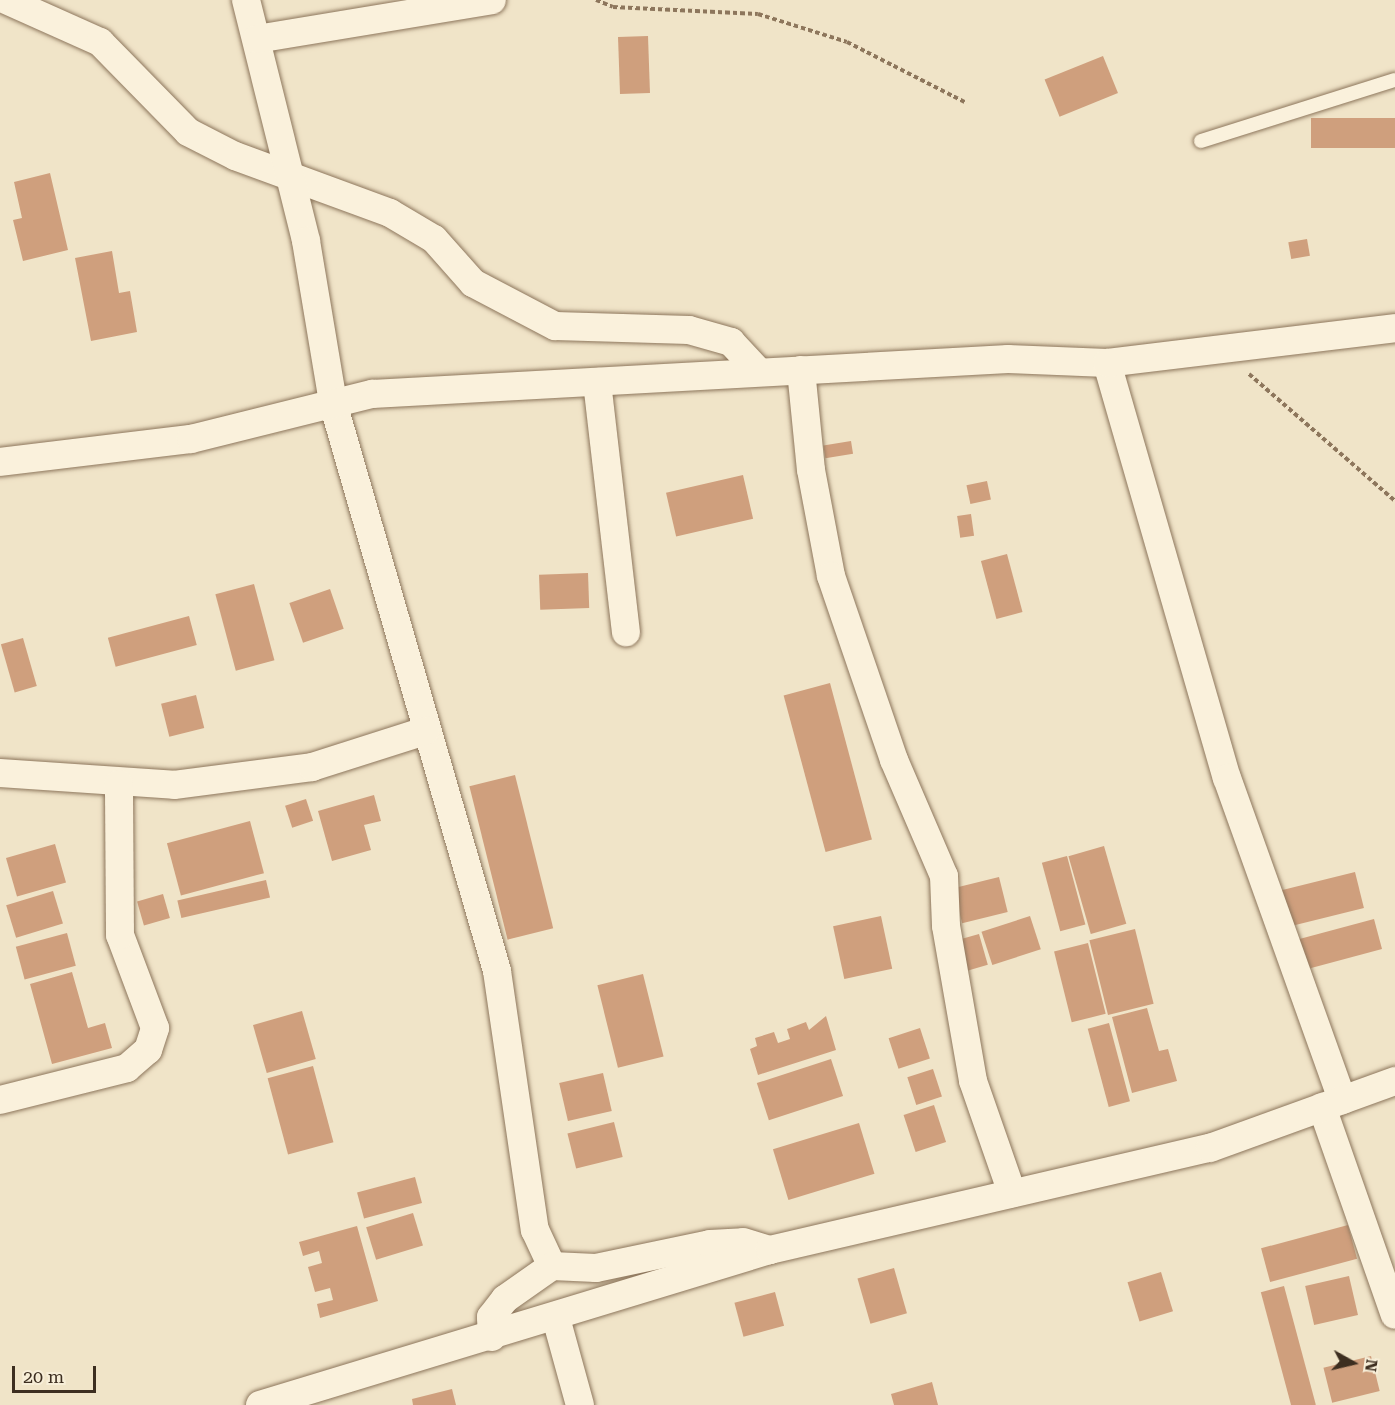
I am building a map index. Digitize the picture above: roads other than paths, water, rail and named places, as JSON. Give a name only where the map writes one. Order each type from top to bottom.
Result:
[{"type":"street","points":[[6,0],[100,42],[188,132],[235,156],[285,171],[390,213],[434,239],[473,283],[555,326],[689,330],[731,342],[757,370]]},
{"type":"street","points":[[246,0],[257,39],[285,171],[309,252],[333,404],[425,731],[497,971],[535,1230],[552,1266]]},
{"type":"street","points":[[257,39],[492,0]]},
{"type":"street","points":[[0,462],[192,439],[372,394],[597,382],[757,370],[801,370],[1008,359],[1107,363],[1225,351],[1395,328]]},
{"type":"street","points":[[1107,363],[1227,778],[1332,1104],[1395,1315]]},
{"type":"street","points":[[801,370],[811,470],[831,576],[894,760],[944,876],[946,926],[973,1081],[1012,1193]]},
{"type":"street","points":[[597,382],[626,632]]},
{"type":"street","points":[[0,773],[119,784],[174,784],[312,767],[425,731]]},
{"type":"street","points":[[0,1100],[128,1068],[148,1050],[155,1028],[120,935],[119,784]]},
{"type":"street","points":[[260,1405],[556,1318],[770,1250],[1210,1148],[1395,1081]]},
{"type":"street","points":[[492,1337],[490,1317],[505,1299],[552,1266],[596,1268],[710,1244],[743,1242],[770,1250]]},
{"type":"street","points":[[556,1318],[580,1405]]},
{"type":"lane","points":[[1201,141],[1395,80]]}]
